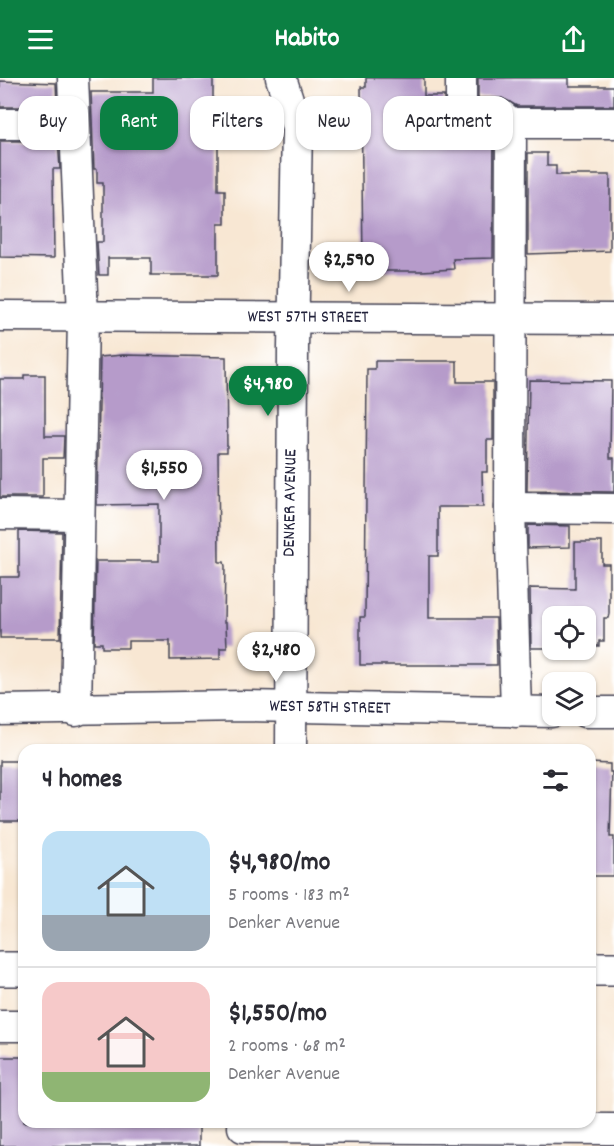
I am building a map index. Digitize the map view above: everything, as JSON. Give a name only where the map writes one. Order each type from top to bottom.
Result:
[{"type":"main road","points":[[0,969],[18,969]]},
{"type":"main road","points":[[596,969],[614,969]]},
{"type":"street","points":[[73,78],[73,96]]},
{"type":"street","name":"DENKER AVENUE","points":[[281,78],[297,127],[289,708],[291,744]]},
{"type":"street","points":[[461,78],[461,96]]},
{"type":"street","points":[[513,123],[614,123]]},
{"type":"street","points":[[0,124],[18,124]]},
{"type":"street","points":[[74,150],[83,316],[76,711]]},
{"type":"street","points":[[511,150],[510,508],[516,712]]},
{"type":"street","name":"WEST 57TH STREET","points":[[0,316],[614,319]]},
{"type":"street","points":[[510,508],[614,509]]},
{"type":"street","points":[[0,514],[79,515]]},
{"type":"street","name":"WEST 58TH STREET","points":[[0,710],[76,711],[335,706],[542,712]]},
{"type":"street","points":[[596,712],[614,712]]},
{"type":"street","points":[[0,1026],[18,1026]]},
{"type":"street","points":[[244,1132],[614,1129]]},
{"type":"building","points":[[153,78],[213,78],[213,96],[190,96],[190,150],[218,150],[218,190],[225,190],[225,224],[218,224],[218,275],[151,275],[151,258],[108,258],[108,275],[99,275],[97,242],[103,242],[103,183],[97,183],[97,169],[94,169],[91,92],[153,92]]},
{"type":"building","points":[[366,78],[424,78],[424,96],[383,96],[383,150],[494,150],[493,258],[453,259],[454,269],[422,271],[372,271],[372,264],[363,264],[362,150],[371,150],[371,96],[361,96],[361,87],[366,87]]},
{"type":"building","points":[[478,78],[569,78],[569,86],[614,86],[614,106],[517,106],[513,104],[513,96],[478,96]]},
{"type":"building","points":[[0,81],[56,83],[57,96],[18,96],[18,107],[0,107]]},
{"type":"building","points":[[0,141],[18,141],[18,150],[59,150],[60,169],[53,169],[54,258],[0,257]]},
{"type":"building","points":[[528,153],[547,153],[547,166],[556,166],[556,175],[610,175],[610,251],[528,254]]},
{"type":"building","points":[[123,355],[226,357],[227,452],[218,452],[219,562],[224,562],[225,566],[224,623],[226,623],[227,648],[220,648],[220,659],[170,660],[170,641],[128,641],[128,648],[102,648],[102,643],[94,643],[96,561],[159,561],[159,504],[97,505],[100,357]]},
{"type":"building","points":[[375,361],[457,361],[457,382],[493,382],[493,440],[487,440],[487,472],[482,472],[483,507],[438,507],[438,556],[429,556],[429,618],[496,618],[497,665],[360,665],[360,617],[365,617],[367,369],[375,369]]},
{"type":"building","points":[[24,375],[45,375],[45,436],[64,436],[63,458],[43,458],[43,497],[0,497],[0,379],[24,379]]},
{"type":"building","points":[[529,380],[611,381],[610,458],[614,458],[614,492],[527,491]]},
{"type":"building","points":[[528,525],[570,526],[570,547],[528,548]]},
{"type":"building","points":[[19,531],[62,532],[60,638],[0,638],[0,577],[19,577]]},
{"type":"building","points":[[575,542],[602,542],[602,564],[609,564],[609,614],[608,618],[604,618],[604,641],[599,641],[599,646],[596,646],[596,606],[542,606],[542,648],[531,648],[530,588],[575,589]]},
{"type":"building","points":[[0,761],[18,761],[18,821],[0,821]]},
{"type":"building","points":[[596,763],[610,764],[610,772],[612,772],[610,837],[614,837],[614,876],[596,876]]},
{"type":"building","points":[[0,1057],[18,1057],[18,1128],[199,1128],[199,1146],[0,1146]]}]
